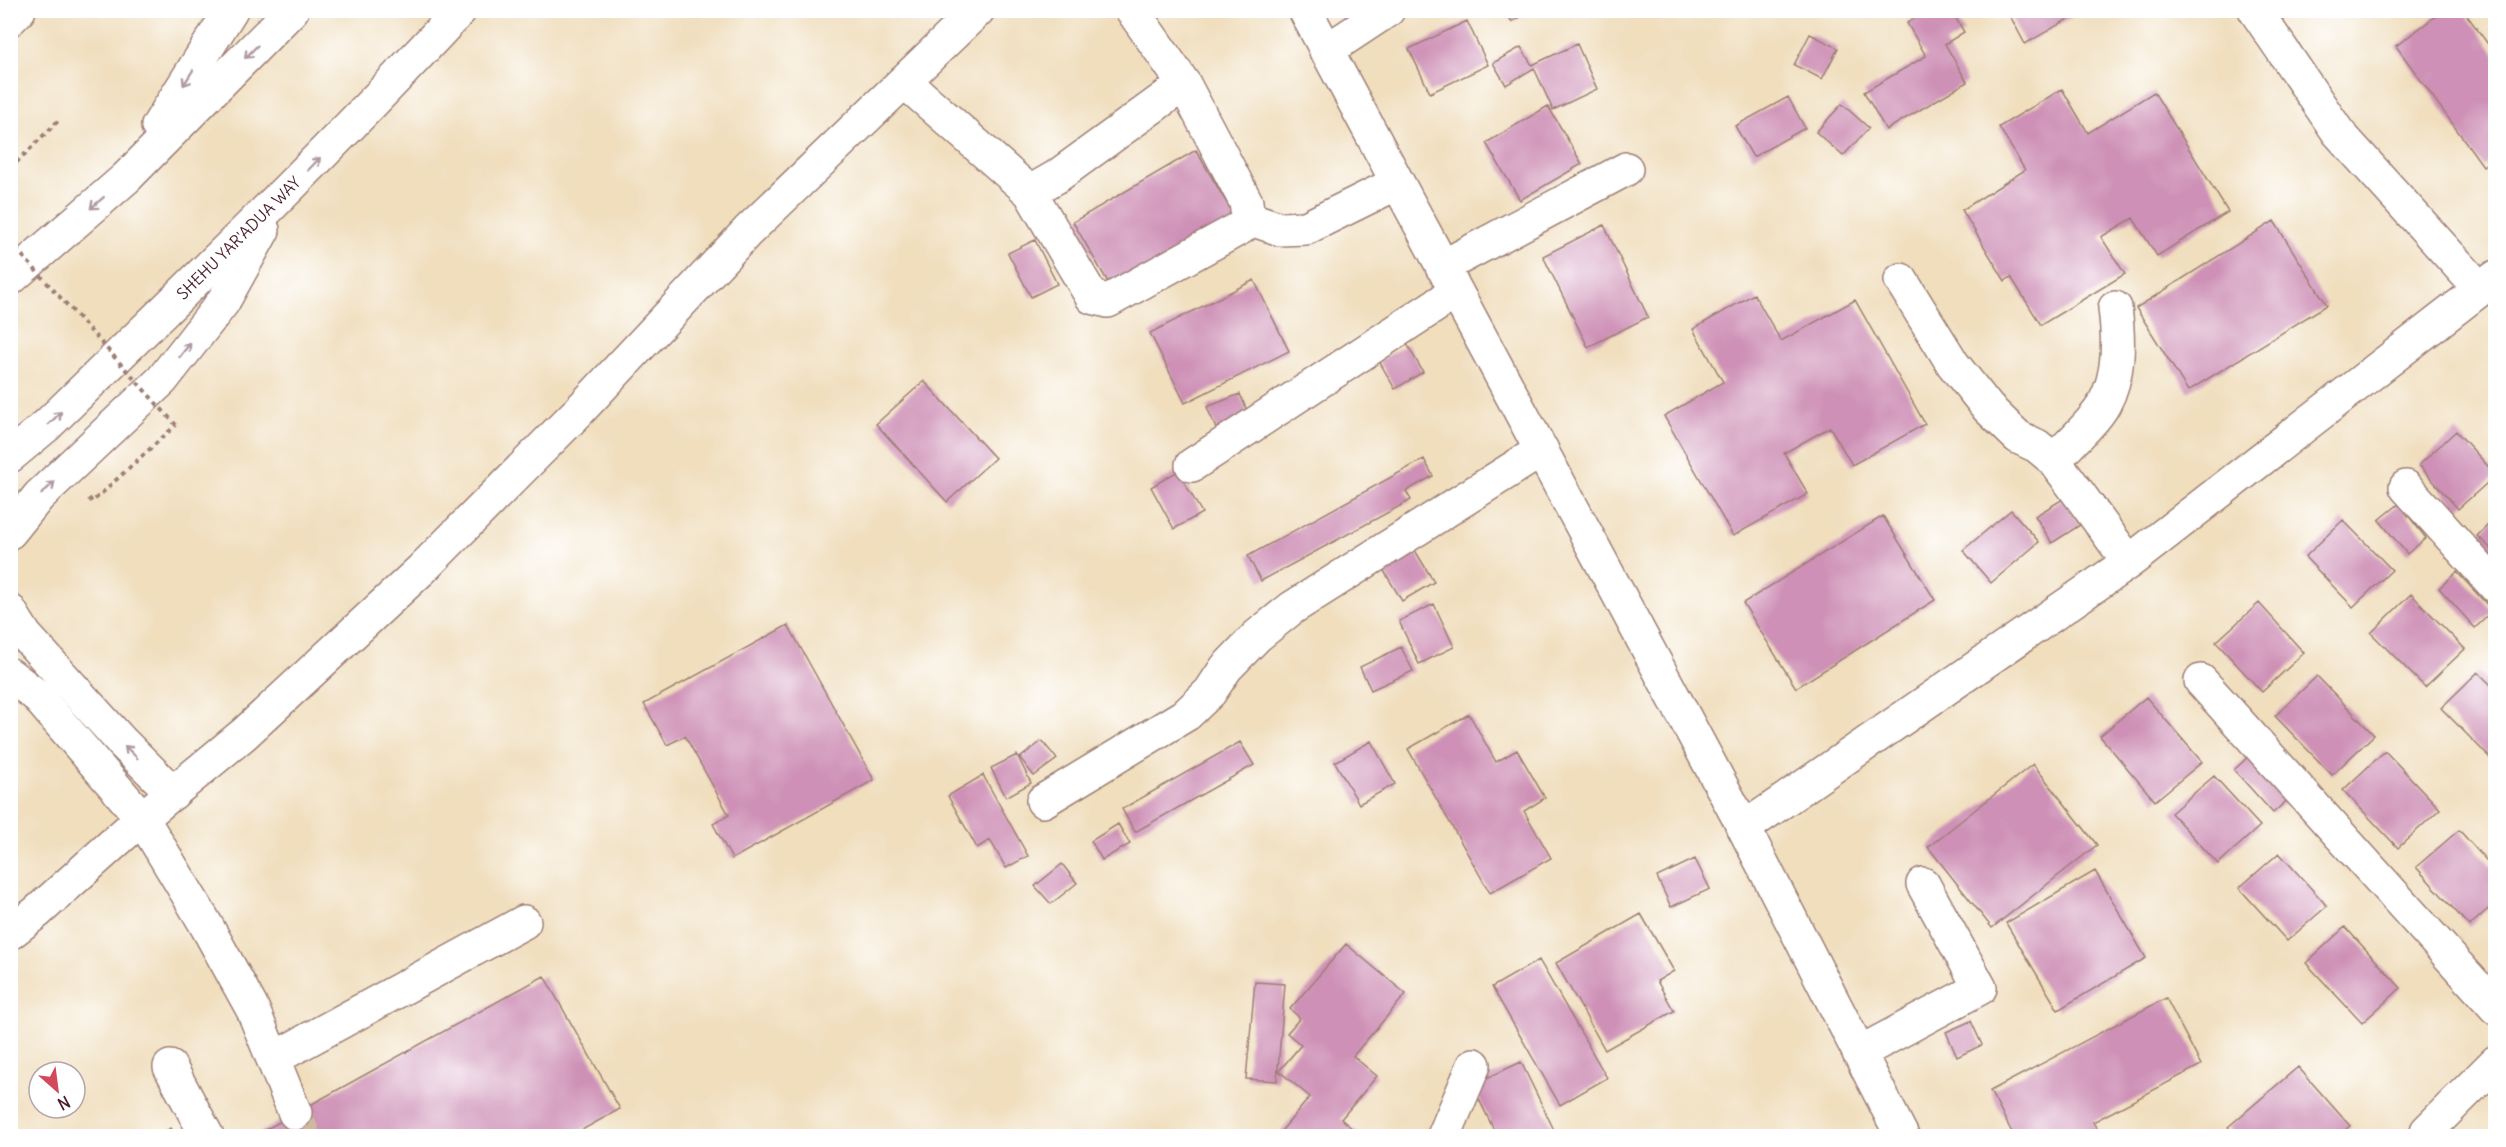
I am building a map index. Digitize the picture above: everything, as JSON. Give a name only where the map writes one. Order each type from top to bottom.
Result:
[{"type":"main road","points":[[10,19],[19,10]]},
{"type":"main road","points":[[126,178],[231,10]]},
{"type":"main road","points":[[10,279],[126,178],[292,10]]},
{"type":"main road","name":"SHEHU YAR'ADUA WAY","points":[[10,456],[46,426],[282,197],[460,10]]},
{"type":"main road","points":[[10,933],[38,912],[142,818],[244,734],[422,569],[578,412],[748,231],[978,10]]},
{"type":"main road","points":[[904,81],[1030,192],[1092,297],[1108,301],[1242,227],[1248,218],[1246,202],[1184,84],[1132,10]]},
{"type":"main road","points":[[1305,10],[1744,828],[1902,1137]]},
{"type":"main road","points":[[1326,51],[1388,10]]},
{"type":"main road","points":[[1744,828],[2129,562],[2488,283],[2338,132],[2255,10]]},
{"type":"main road","points":[[1030,192],[1056,177],[1184,84]]},
{"type":"main road","points":[[1192,465],[1449,280],[1626,170]]},
{"type":"main road","points":[[1248,218],[1280,229],[1306,228],[1397,183]]},
{"type":"main road","points":[[10,532],[39,496],[162,380],[223,302],[282,197]]},
{"type":"main road","points":[[1901,280],[1953,364],[1988,408],[2018,437],[2037,446],[2054,460],[2129,562]]},
{"type":"main road","points":[[2054,460],[2103,405],[2114,375],[2119,338],[2115,308]]},
{"type":"main road","points":[[1043,801],[1187,714],[1210,692],[1226,668],[1257,636],[1292,608],[1542,450]]},
{"type":"main road","points":[[2406,487],[2496,587]]},
{"type":"main road","points":[[10,611],[25,635],[123,743],[173,793]]},
{"type":"main road","points":[[10,675],[36,695],[142,818],[205,923],[253,1010],[295,1113]]},
{"type":"main road","points":[[2201,681],[2496,1008]]},
{"type":"main road","points":[[1859,1053],[1980,988],[1923,884]]},
{"type":"main road","points":[[273,1059],[524,922]]},
{"type":"main road","points":[[2427,1131],[2493,1061]]},
{"type":"main road","points":[[1444,1137],[1474,1065]]},
{"type":"main road","points":[[170,1067],[207,1137]]},
{"type":"path","points":[[10,169],[59,120]]},
{"type":"path","points":[[10,242],[176,425],[93,502]]},
{"type":"building","points":[[1505,10],[1532,10],[1512,22]]},
{"type":"building","points":[[1928,10],[1951,10],[1964,32],[1945,44],[1967,82],[1886,130],[1864,92],[1926,56],[1907,23]]},
{"type":"building","points":[[2007,10],[2084,10],[2025,44]]},
{"type":"building","points":[[2444,10],[2463,10],[2496,55],[2496,157],[2483,166],[2396,46]]},
{"type":"building","points":[[1467,21],[1488,65],[1430,93],[1409,49]]},
{"type":"building","points":[[1810,34],[1838,48],[1822,79],[1794,65]]},
{"type":"building","points":[[1577,44],[1597,89],[1553,110],[1534,68],[1506,85],[1493,63],[1521,47],[1532,65]]},
{"type":"building","points":[[2062,89],[2088,133],[2154,92],[2228,212],[2157,256],[2133,218],[2101,237],[2125,274],[2041,325],[2011,277],[2005,281],[1962,210],[2025,170],[1999,127]]},
{"type":"building","points":[[1788,97],[1805,128],[1753,157],[1735,126]]},
{"type":"building","points":[[1842,104],[1869,128],[1843,156],[1816,132]]},
{"type":"building","points":[[1548,106],[1582,164],[1520,200],[1486,143]]},
{"type":"building","points":[[1196,150],[1239,224],[1116,296],[1073,222]]},
{"type":"building","points":[[2274,221],[2327,305],[2188,391],[2136,308]]},
{"type":"building","points":[[1604,225],[1648,317],[1588,347],[1543,256]]},
{"type":"building","points":[[1035,240],[1057,284],[1031,297],[1008,253]]},
{"type":"building","points":[[1254,280],[1289,351],[1185,403],[1150,333]]},
{"type":"building","points":[[1754,294],[1781,341],[1855,300],[1925,424],[1852,465],[1830,427],[1784,453],[1808,494],[1733,536],[1664,416],[1723,382],[1693,329]]},
{"type":"building","points":[[1407,344],[1423,372],[1395,389],[1379,361]]},
{"type":"building","points":[[924,381],[995,458],[947,502],[876,424]]},
{"type":"building","points":[[1240,394],[1250,418],[1217,431],[1207,407]]},
{"type":"building","points":[[2456,431],[2496,475],[2458,509],[2419,465]]},
{"type":"building","points":[[1424,459],[1433,476],[1406,491],[1411,500],[1261,581],[1248,556]]},
{"type":"building","points":[[1178,471],[1202,513],[1174,529],[1151,487]]},
{"type":"building","points":[[2063,499],[2080,525],[2052,543],[2035,516]]},
{"type":"building","points":[[2399,504],[2426,538],[2407,554],[2379,520]]},
{"type":"building","points":[[2011,510],[2039,542],[1991,583],[1963,550]]},
{"type":"building","points":[[1883,516],[1935,600],[1796,688],[1743,603]]},
{"type":"building","points":[[2496,517],[2496,553],[2477,536]]},
{"type":"building","points":[[2343,520],[2392,570],[2353,607],[2305,557]]},
{"type":"building","points":[[1410,542],[1434,582],[1402,601],[1378,561]]},
{"type":"building","points":[[2457,572],[2493,611],[2475,628],[2439,588]]},
{"type":"building","points":[[2411,594],[2465,649],[2425,687],[2371,633]]},
{"type":"building","points":[[2259,603],[2304,653],[2262,692],[2216,642]]},
{"type":"building","points":[[1434,604],[1454,647],[1419,664],[1399,621]]},
{"type":"building","points":[[788,625],[874,780],[732,859],[713,824],[729,815],[685,736],[667,745],[644,704]]},
{"type":"building","points":[[1401,647],[1413,671],[1371,690],[1360,667]]},
{"type":"building","points":[[2478,672],[2496,690],[2496,764],[2441,708]]},
{"type":"building","points":[[2317,676],[2374,735],[2332,775],[2275,716]]},
{"type":"building","points":[[2146,697],[2202,762],[2155,801],[2100,736]]},
{"type":"building","points":[[1469,714],[1496,762],[1517,750],[1545,798],[1524,811],[1551,858],[1490,893],[1408,749]]},
{"type":"building","points":[[1042,741],[1057,759],[1034,776],[1020,758]]},
{"type":"building","points":[[1371,741],[1395,784],[1359,804],[1335,762]]},
{"type":"building","points":[[1240,742],[1254,765],[1135,832],[1122,809]]},
{"type":"building","points":[[2385,751],[2440,809],[2398,848],[2343,790]]},
{"type":"building","points":[[2253,752],[2293,795],[2273,813],[2234,770]]},
{"type":"building","points":[[1017,755],[1031,783],[1006,797],[991,768]]},
{"type":"building","points":[[2033,764],[2097,845],[1992,928],[1928,847]]},
{"type":"building","points":[[983,775],[1028,856],[1006,868],[990,840],[977,848],[948,796]]},
{"type":"building","points":[[2214,776],[2260,826],[2218,864],[2171,813]]},
{"type":"building","points":[[1118,824],[1130,844],[1102,860],[1091,841]]},
{"type":"building","points":[[2459,830],[2496,871],[2496,902],[2469,926],[2416,867]]},
{"type":"building","points":[[2279,853],[2327,906],[2287,941],[2239,888]]},
{"type":"building","points":[[1695,859],[1710,889],[1671,907],[1657,877]]},
{"type":"building","points":[[1062,864],[1077,883],[1051,904],[1035,886]]},
{"type":"building","points":[[2095,871],[2146,958],[2058,1010],[2006,923]]},
{"type":"building","points":[[1641,914],[1674,971],[1657,981],[1674,1011],[1605,1050],[1556,963]]},
{"type":"building","points":[[2345,927],[2401,988],[2362,1023],[2306,963]]},
{"type":"building","points":[[1346,944],[1406,994],[1353,1056],[1377,1076],[1341,1119],[1361,1136],[1277,1136],[1310,1097],[1279,1071],[1301,1045],[1287,1033],[1300,1018],[1290,1009]]},
{"type":"building","points":[[1539,960],[1607,1078],[1560,1105],[1492,987]]},
{"type":"building","points":[[544,976],[620,1109],[571,1136],[254,1136]]},
{"type":"building","points":[[1255,982],[1285,984],[1277,1081],[1246,1079]]},
{"type":"building","points":[[2166,998],[2201,1065],[2093,1122],[2101,1136],[2014,1136],[1990,1091]]},
{"type":"building","points":[[1971,1021],[1982,1045],[1957,1057],[1946,1032]]},
{"type":"building","points":[[1521,1062],[1557,1136],[1497,1136],[1472,1085]]},
{"type":"building","points":[[2298,1067],[2350,1126],[2338,1136],[2236,1136],[2228,1127]]},
{"type":"building","points":[[171,1128],[176,1136],[156,1136]]},
{"type":"tunnel","points":[[295,1113],[304,1136]]}]
